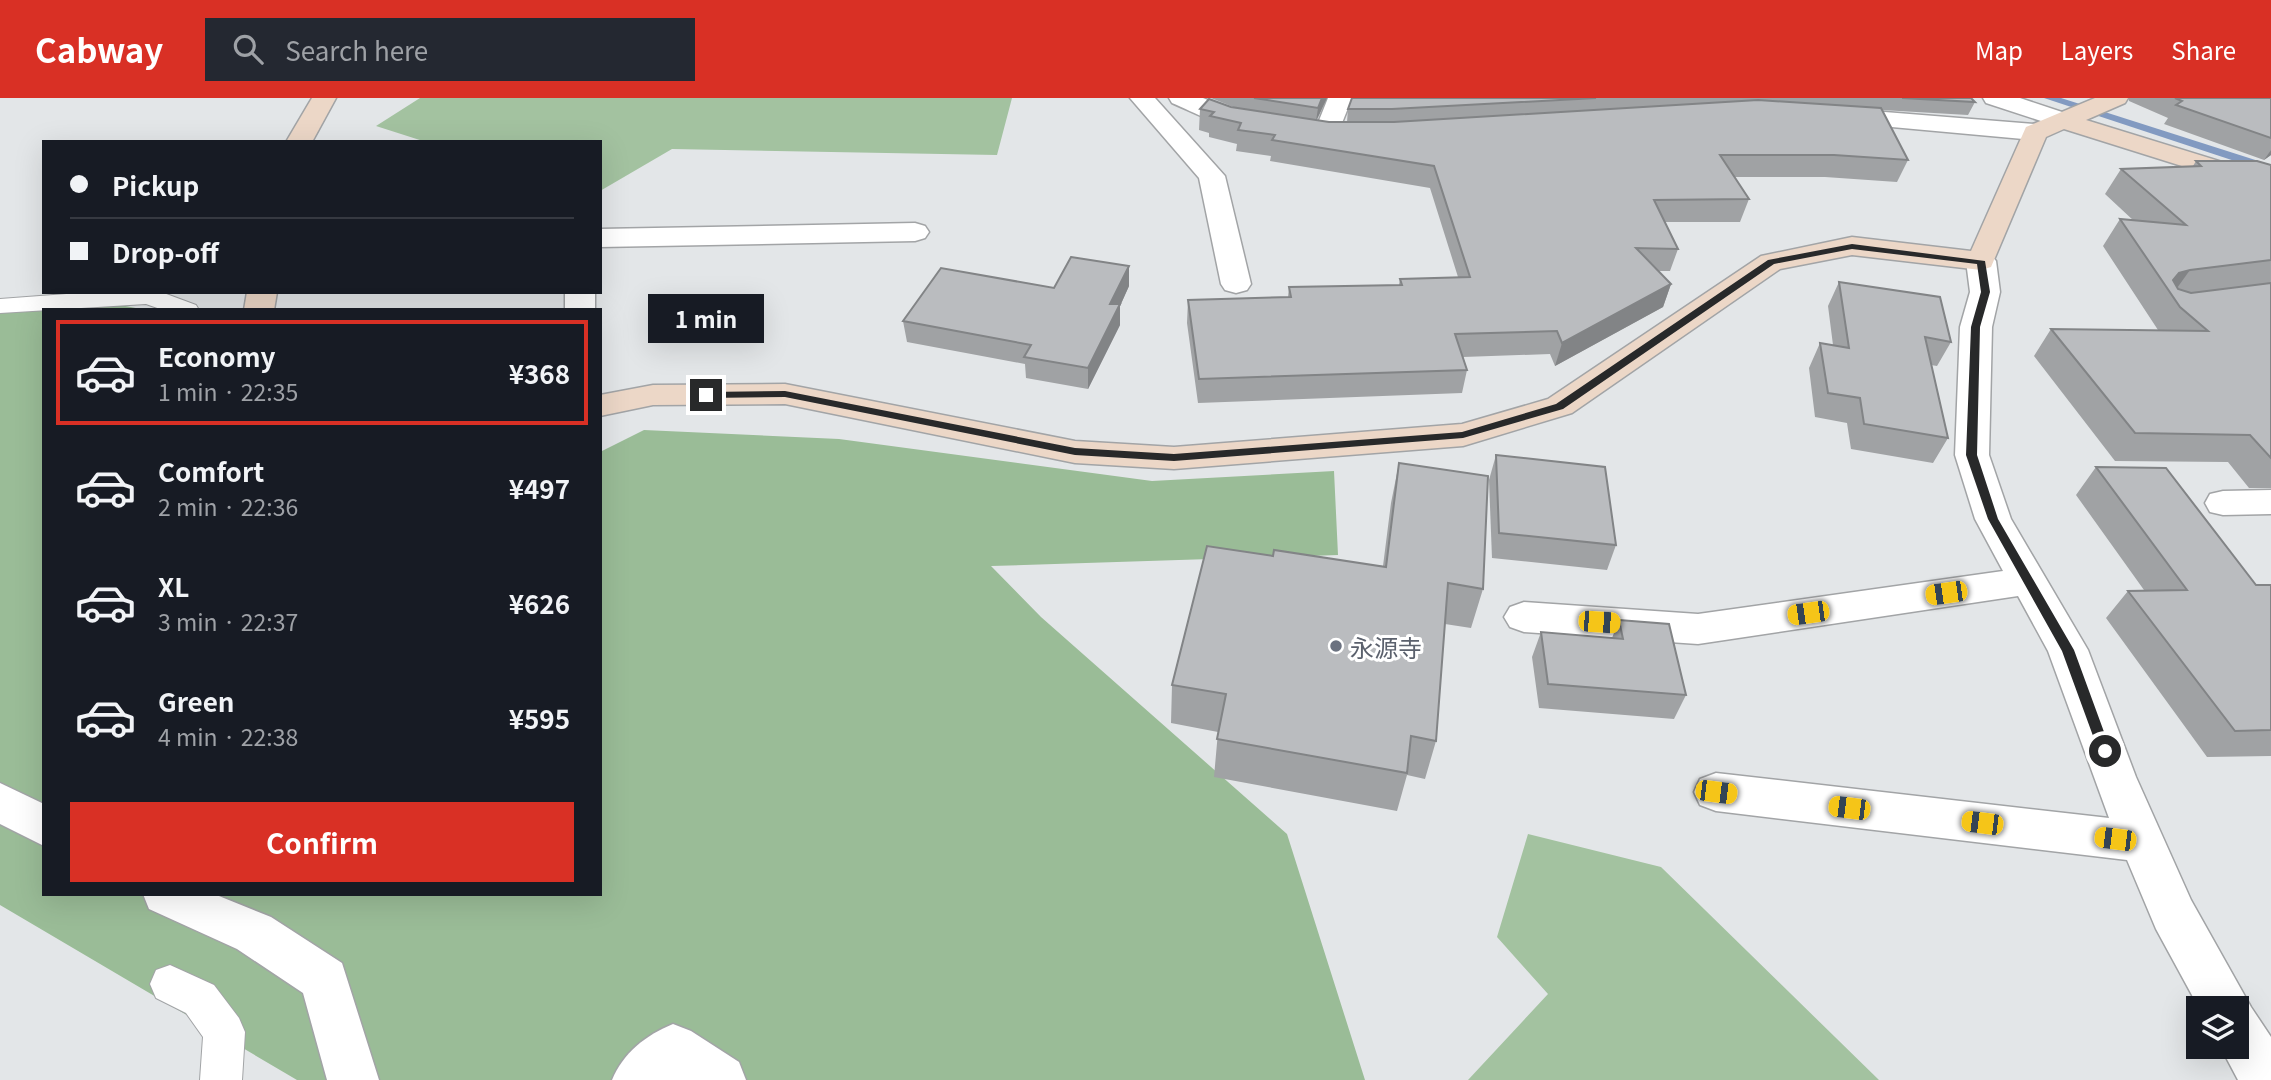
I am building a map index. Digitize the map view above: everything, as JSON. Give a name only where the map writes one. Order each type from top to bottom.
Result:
[{"type":"street","points":[[300,140],[324,98]]},
{"type":"street","points":[[1142,98],[1212,176],[1236,284]]},
{"type":"street","points":[[1181,98],[1230,118],[1271,125]]},
{"type":"street","points":[[1329,132],[1340,98]]},
{"type":"street","points":[[1995,98],[2069,119],[2271,186]]},
{"type":"street","points":[[1818,116],[2035,132],[2107,102]]},
{"type":"street","points":[[2035,132],[1981,261],[1986,292],[1976,327],[1972,455],[1993,519],[2068,650],[2114,776],[2173,914],[2219,996]]},
{"type":"street","points":[[602,238],[915,232]]},
{"type":"street","points":[[602,407],[653,395],[785,394],[1075,452],[1174,458],[1463,435],[1560,406],[1771,262],[1852,246],[1981,261]]},
{"type":"street","points":[[2223,503],[2271,502]]},
{"type":"street","points":[[1524,617],[1698,629],[2028,581]]},
{"type":"street","points":[[1716,792],[2142,842]]},
{"type":"street","points":[[0,802],[42,826]]},
{"type":"street","points":[[170,896],[254,933],[324,979],[353,1080]]},
{"type":"street","points":[[638,1080],[673,1049],[720,1080]]},
{"type":"street","points":[[2249,1049],[2267,1080]]},
{"type":"lane","points":[[0,306],[84,296],[148,296],[181,308]]},
{"type":"lane","points":[[170,984],[200,999],[224,1031],[221,1080]]},
{"type":"green space","points":[[420,98],[1012,98],[997,155],[672,149],[602,190],[602,140],[420,140],[376,126]]},
{"type":"green space","points":[[0,299],[89,299],[136,308],[42,308],[42,896],[602,896],[602,451],[644,430],[839,439],[1152,481],[1334,471],[1338,555],[991,566],[1041,617],[1287,834],[1365,1080],[297,1080],[0,905]]},
{"type":"green space","points":[[1528,834],[1661,867],[1879,1080],[1468,1080],[1548,994],[1497,937]]},
{"type":"building","points":[[1254,98],[1322,98],[1318,108]]},
{"type":"building","points":[[1352,98],[1596,98],[1348,109]]},
{"type":"building","points":[[1902,98],[1971,98],[1975,102]]},
{"type":"building","points":[[2175,98],[2271,98],[2271,138],[2176,105],[2182,101]]},
{"type":"building","points":[[1209,99],[1231,107],[1329,122],[1394,122],[1758,100],[1881,108],[1908,160],[1834,155],[1720,155],[1749,199],[1654,200],[1678,249],[1636,248],[1671,284],[1562,343],[1557,331],[1455,334],[1467,370],[1199,379],[1188,300],[1291,297],[1289,287],[1402,285],[1400,279],[1470,277],[1434,166],[1272,140],[1275,135],[1238,130],[1241,123],[1210,116],[1214,112],[1200,109]]},
{"type":"building","points":[[2196,161],[2257,161],[2271,165],[2271,260],[2190,270],[2179,273],[2173,280],[2178,289],[2191,293],[2271,283],[2271,458],[2250,435],[2135,433],[2051,329],[2208,331],[2180,307],[2120,219],[2186,225],[2121,169],[2201,166]]},
{"type":"building","points":[[1071,257],[1129,266],[1110,304],[1120,304],[1088,368],[1024,357],[1031,345],[903,321],[941,268],[1054,288]]},
{"type":"building","points":[[1839,282],[1940,297],[1951,342],[1925,337],[1948,438],[1864,424],[1860,398],[1828,393],[1820,343],[1849,348]]},
{"type":"building","points":[[1496,455],[1605,467],[1616,545],[1499,533]]},
{"type":"building","name":"永源寺","points":[[1399,463],[1488,476],[1483,589],[1448,583],[1436,741],[1411,736],[1407,773],[1217,739],[1226,694],[1172,685],[1207,546],[1273,556],[1274,550],[1386,567]]},
{"type":"building","points":[[2096,467],[2166,468],[2256,585],[2271,585],[2271,730],[2235,731],[2128,591],[2187,590]]},
{"type":"building","points":[[1619,620],[1669,624],[1686,695],[1548,684],[1541,632],[1623,639]]},
{"type":"waterway","points":[[2050,98],[2271,169]]},
{"type":"place","name":"永源寺","points":[[1336,646]]},
{"type":"route","points":[[706,395],[785,394],[1075,452],[1174,458],[1463,435],[1560,406],[1771,262],[1852,246],[1981,261],[1986,292],[1976,327],[1972,455],[1993,519],[2068,650],[2105,751]]}]
